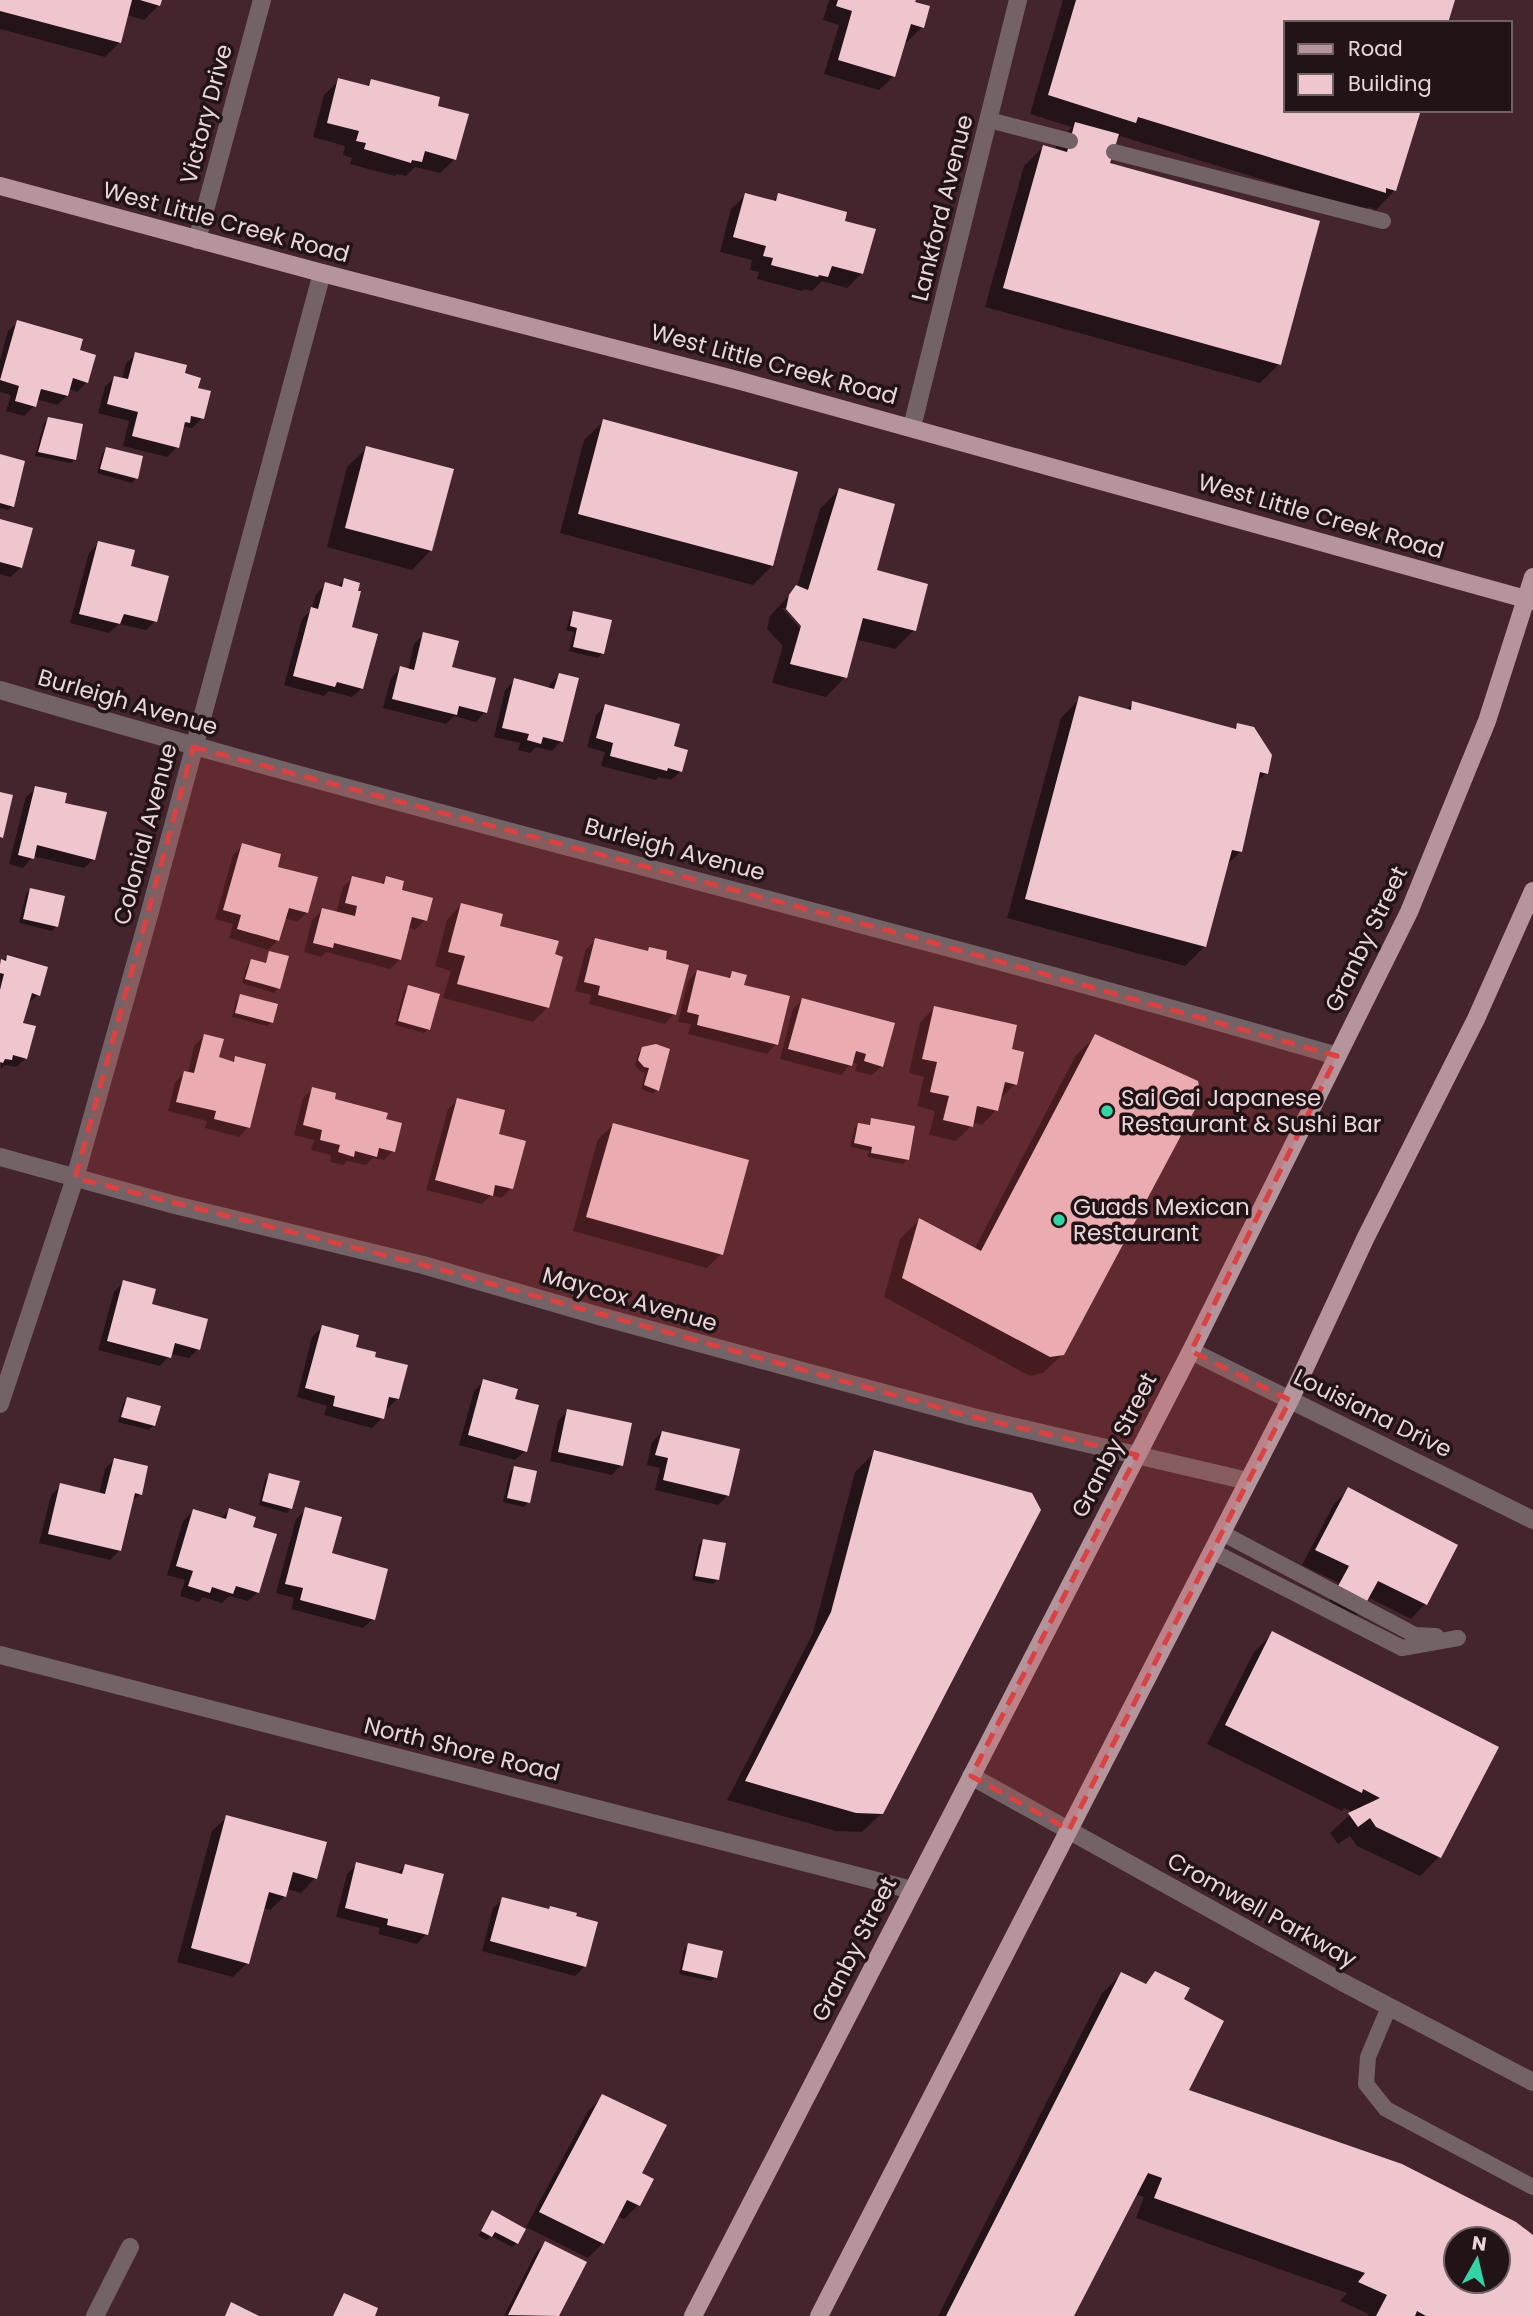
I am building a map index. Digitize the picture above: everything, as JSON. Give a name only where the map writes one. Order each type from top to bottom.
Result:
[{"type":"main road","name":"West Little Creek Road","points":[[0,186],[322,273],[572,335],[1530,600]]},
{"type":"main road","name":"Granby Street","points":[[693,2316],[1191,1351],[1409,912],[1487,721],[1530,600],[1533,577]]},
{"type":"main road","points":[[819,2316],[1290,1400],[1366,1237],[1476,1020],[1533,891]]},
{"type":"street","name":"Victory Drive","points":[[197,240],[262,0]]},
{"type":"street","name":"Lankford Avenue","points":[[912,427],[1018,0]]},
{"type":"street","name":"Colonial Avenue","points":[[0,1404],[75,1178],[149,915],[322,273]]},
{"type":"street","name":"Burleigh Avenue","points":[[0,690],[193,747],[909,936],[1337,1056]]},
{"type":"street","name":"Maycox Avenue","points":[[0,1157],[175,1205],[423,1265],[973,1418],[1248,1481]]},
{"type":"street","name":"Louisiana Drive","points":[[1191,1351],[1533,1520]]},
{"type":"street","name":"North Shore Road","points":[[0,1655],[912,1890]]},
{"type":"street","name":"Cromwell Parkway","points":[[971,1776],[1389,2007],[1533,2082]]},
{"type":"street","points":[[95,2316],[130,2247]]},
{"type":"lane","points":[[989,120],[1070,141]]},
{"type":"lane","points":[[1114,152],[1383,221]]},
{"type":"lane","points":[[1212,1551],[1402,1648],[1458,1638],[1415,1635],[1222,1533]]},
{"type":"lane","points":[[1389,2007],[1368,2057],[1366,2084],[1386,2109],[1533,2187]]},
{"type":"highlighted area","points":[[193,747],[909,936],[1337,1056],[1191,1351],[1290,1400],[1069,1830],[971,1776],[1137,1455],[973,1417],[423,1265],[75,1178]]},
{"type":"building","points":[[0,0],[132,0],[121,43],[0,11]]},
{"type":"building","points":[[140,0],[162,0],[160,6]]},
{"type":"building","points":[[838,0],[916,0],[915,2],[930,6],[924,28],[911,24],[895,77],[838,60],[852,11],[836,6]]},
{"type":"building","points":[[1076,0],[1455,0],[1449,21],[1284,21],[1284,112],[1420,112],[1396,191],[1386,188],[1386,193],[1138,117],[1136,123],[1048,95]]},
{"type":"building","points":[[338,78],[369,86],[371,79],[440,97],[438,106],[469,114],[456,160],[425,151],[422,162],[412,160],[411,163],[364,149],[366,143],[356,141],[359,131],[327,123]]},
{"type":"building","points":[[1075,122],[1119,134],[1110,163],[1320,221],[1281,365],[1003,288],[1043,145],[1067,152]]},
{"type":"building","points":[[745,193],[776,201],[778,193],[847,212],[845,221],[876,229],[863,274],[832,266],[828,277],[818,277],[771,265],[773,258],[763,256],[766,246],[733,237]]},
{"type":"building","points":[[17,320],[83,339],[80,350],[96,355],[88,383],[73,378],[68,396],[41,389],[36,407],[15,401],[19,386],[0,380]]},
{"type":"building","points":[[135,352],[187,365],[185,373],[201,378],[198,388],[211,391],[204,419],[191,416],[190,423],[185,422],[179,448],[132,436],[138,412],[107,404],[114,376],[128,379]]},
{"type":"building","points":[[48,417],[83,424],[76,460],[38,452]]},
{"type":"building","points":[[603,419],[798,472],[773,566],[578,514]]},
{"type":"building","points":[[366,446],[454,469],[432,551],[345,528]]},
{"type":"building","points":[[106,447],[143,456],[138,479],[100,469]]},
{"type":"building","points":[[0,454],[25,461],[14,507],[0,503]]},
{"type":"building","points":[[839,488],[895,504],[877,570],[928,584],[916,631],[863,618],[847,678],[790,664],[801,626],[786,609],[789,595],[796,585],[808,590]]},
{"type":"building","points":[[0,519],[33,528],[22,568],[0,562]]},
{"type":"building","points":[[98,541],[135,550],[131,566],[169,576],[157,622],[124,614],[120,624],[79,614]]},
{"type":"building","points":[[344,578],[360,583],[358,591],[361,591],[352,627],[378,634],[363,689],[337,682],[335,687],[293,676],[311,607],[318,609],[325,582],[342,587]]},
{"type":"building","points":[[573,611],[612,620],[604,654],[573,647],[577,628],[570,626]]},
{"type":"building","points":[[423,632],[459,641],[452,667],[496,678],[487,713],[459,706],[457,715],[392,699],[400,666],[414,670]]},
{"type":"building","points":[[559,673],[579,678],[563,742],[543,737],[541,744],[527,740],[529,734],[502,728],[514,678],[554,689]]},
{"type":"building","points":[[1079,696],[1131,710],[1132,701],[1236,729],[1237,723],[1254,727],[1272,755],[1268,774],[1260,772],[1242,852],[1232,850],[1206,947],[1025,899]]},
{"type":"building","points":[[605,704],[680,724],[674,746],[688,750],[682,772],[668,768],[667,771],[610,756],[613,743],[596,738]]},
{"type":"building","points":[[35,786],[67,793],[65,803],[107,812],[95,860],[37,845],[34,859],[18,855]]},
{"type":"building","points":[[0,792],[13,795],[3,838],[0,837]]},
{"type":"building","points":[[242,843],[281,854],[278,867],[318,877],[308,913],[289,908],[279,941],[237,929],[241,915],[223,910]]},
{"type":"building","points":[[352,876],[384,884],[386,876],[404,881],[402,890],[433,898],[427,921],[412,917],[401,960],[334,943],[333,948],[313,943],[322,908],[355,916],[357,906],[345,903]]},
{"type":"building","points":[[30,888],[65,896],[58,927],[23,919]]},
{"type":"building","points":[[461,903],[503,914],[500,926],[559,941],[555,954],[563,957],[549,1008],[457,984],[465,956],[448,952]]},
{"type":"building","points":[[595,938],[648,951],[649,947],[667,951],[666,959],[689,965],[676,1015],[598,995],[600,986],[584,982]]},
{"type":"building","points":[[269,951],[289,956],[280,989],[245,979],[251,959],[266,963]]},
{"type":"building","points":[[7,955],[48,967],[40,996],[32,993],[23,1023],[36,1026],[27,1059],[13,1055],[12,1060],[5,1059],[3,1063],[0,1062],[0,990],[4,974],[0,973],[0,965],[1,959],[6,961]]},
{"type":"building","points":[[697,970],[730,978],[732,971],[747,975],[744,985],[790,996],[778,1045],[697,1025],[699,1015],[687,1012]]},
{"type":"building","points":[[408,985],[440,994],[430,1030],[398,1021]]},
{"type":"building","points":[[240,994],[278,1004],[273,1023],[235,1013]]},
{"type":"building","points":[[802,998],[895,1023],[883,1067],[864,1061],[866,1054],[856,1051],[852,1066],[788,1049]]},
{"type":"building","points":[[934,1006],[1017,1025],[1012,1049],[1024,1052],[1017,1085],[1005,1082],[998,1111],[977,1106],[973,1127],[943,1120],[949,1096],[930,1092],[937,1062],[922,1059]]},
{"type":"building","points":[[204,1034],[224,1039],[219,1057],[234,1062],[235,1056],[266,1064],[250,1128],[214,1119],[216,1111],[176,1102],[184,1071],[194,1073]]},
{"type":"building","points":[[1095,1034],[1198,1081],[1201,1098],[1064,1355],[1050,1357],[902,1278],[919,1218],[981,1251]]},
{"type":"building","points":[[656,1044],[670,1049],[659,1091],[644,1085],[649,1068],[644,1067],[638,1060],[642,1047]]},
{"type":"building","points":[[312,1087],[336,1093],[335,1099],[388,1113],[386,1119],[402,1123],[395,1152],[379,1148],[377,1157],[355,1151],[354,1157],[338,1152],[340,1145],[320,1140],[322,1130],[303,1125]]},
{"type":"building","points":[[457,1098],[505,1110],[499,1134],[526,1141],[513,1189],[495,1185],[493,1196],[435,1180]]},
{"type":"building","points":[[871,1118],[915,1126],[909,1160],[871,1153],[872,1147],[854,1143],[858,1123],[870,1125]]},
{"type":"building","points":[[613,1123],[749,1160],[723,1255],[586,1217]]},
{"type":"building","points":[[123,1280],[156,1289],[152,1304],[208,1319],[200,1350],[175,1343],[171,1358],[107,1341]]},
{"type":"building","points":[[322,1325],[359,1335],[356,1347],[376,1352],[375,1357],[408,1365],[399,1399],[389,1397],[384,1419],[333,1406],[335,1396],[305,1388]]},
{"type":"building","points":[[483,1379],[518,1389],[515,1399],[539,1405],[527,1452],[468,1435]]},
{"type":"building","points":[[127,1397],[161,1406],[155,1426],[121,1417]]},
{"type":"building","points":[[567,1409],[632,1423],[623,1466],[558,1452]]},
{"type":"building","points":[[662,1431],[740,1449],[729,1496],[663,1480],[668,1458],[655,1455]]},
{"type":"building","points":[[874,1450],[1032,1493],[1041,1510],[883,1814],[856,1813],[745,1781],[831,1612]]},
{"type":"building","points":[[114,1458],[148,1466],[142,1495],[135,1493],[121,1551],[48,1534],[60,1483],[105,1494]]},
{"type":"building","points":[[514,1466],[537,1471],[530,1503],[507,1498]]},
{"type":"building","points":[[269,1473],[300,1481],[292,1509],[262,1501]]},
{"type":"building","points":[[1348,1487],[1458,1545],[1427,1605],[1378,1581],[1361,1612],[1332,1597],[1349,1566],[1315,1550]]},
{"type":"building","points":[[305,1507],[342,1517],[332,1553],[388,1569],[375,1620],[300,1600],[303,1588],[285,1584]]},
{"type":"building","points":[[229,1508],[256,1517],[253,1527],[277,1534],[259,1593],[236,1586],[233,1594],[212,1587],[210,1593],[188,1586],[193,1571],[176,1566],[193,1509],[226,1519]]},
{"type":"building","points":[[703,1539],[726,1543],[719,1580],[695,1576]]},
{"type":"building","points":[[1272,1631],[1499,1747],[1441,1858],[1376,1827],[1370,1818],[1358,1827],[1348,1813],[1380,1798],[1363,1789],[1362,1793],[1225,1725]]},
{"type":"building","points":[[226,1815],[327,1842],[317,1879],[293,1872],[286,1897],[269,1892],[249,1964],[191,1948]]},
{"type":"building","points":[[356,1862],[402,1874],[405,1864],[444,1874],[428,1935],[387,1925],[388,1919],[345,1908]]},
{"type":"building","points":[[502,1897],[577,1913],[576,1916],[598,1922],[586,1967],[490,1941]]},
{"type":"building","points":[[688,1943],[723,1951],[717,1978],[682,1970]]},
{"type":"building","points":[[1155,1971],[1190,1988],[1184,1999],[1224,2021],[1189,2090],[1402,2164],[1516,2222],[1533,2235],[1533,2316],[1426,2316],[1417,2311],[1415,2316],[1376,2316],[1387,2295],[1358,2282],[1365,2273],[1154,2198],[1162,2178],[1148,2173],[1074,2316],[946,2316],[1121,1972],[1146,1984]]},
{"type":"building","points":[[602,2094],[667,2125],[642,2173],[654,2179],[640,2206],[627,2200],[604,2244],[539,2212]]},
{"type":"building","points":[[492,2210],[526,2229],[518,2244],[495,2232],[492,2237],[481,2231]]},
{"type":"building","points":[[545,2241],[587,2262],[559,2316],[508,2315]]},
{"type":"building","points":[[344,2293],[378,2308],[375,2316],[333,2316]]},
{"type":"building","points":[[231,2302],[259,2316],[225,2316]]},
{"type":"place","name":"Sai Gai Japanese Restaurant & Sushi Bar","points":[[1107,1111]]},
{"type":"place","name":"Guads Mexican Restaurant","points":[[1059,1220]]}]
